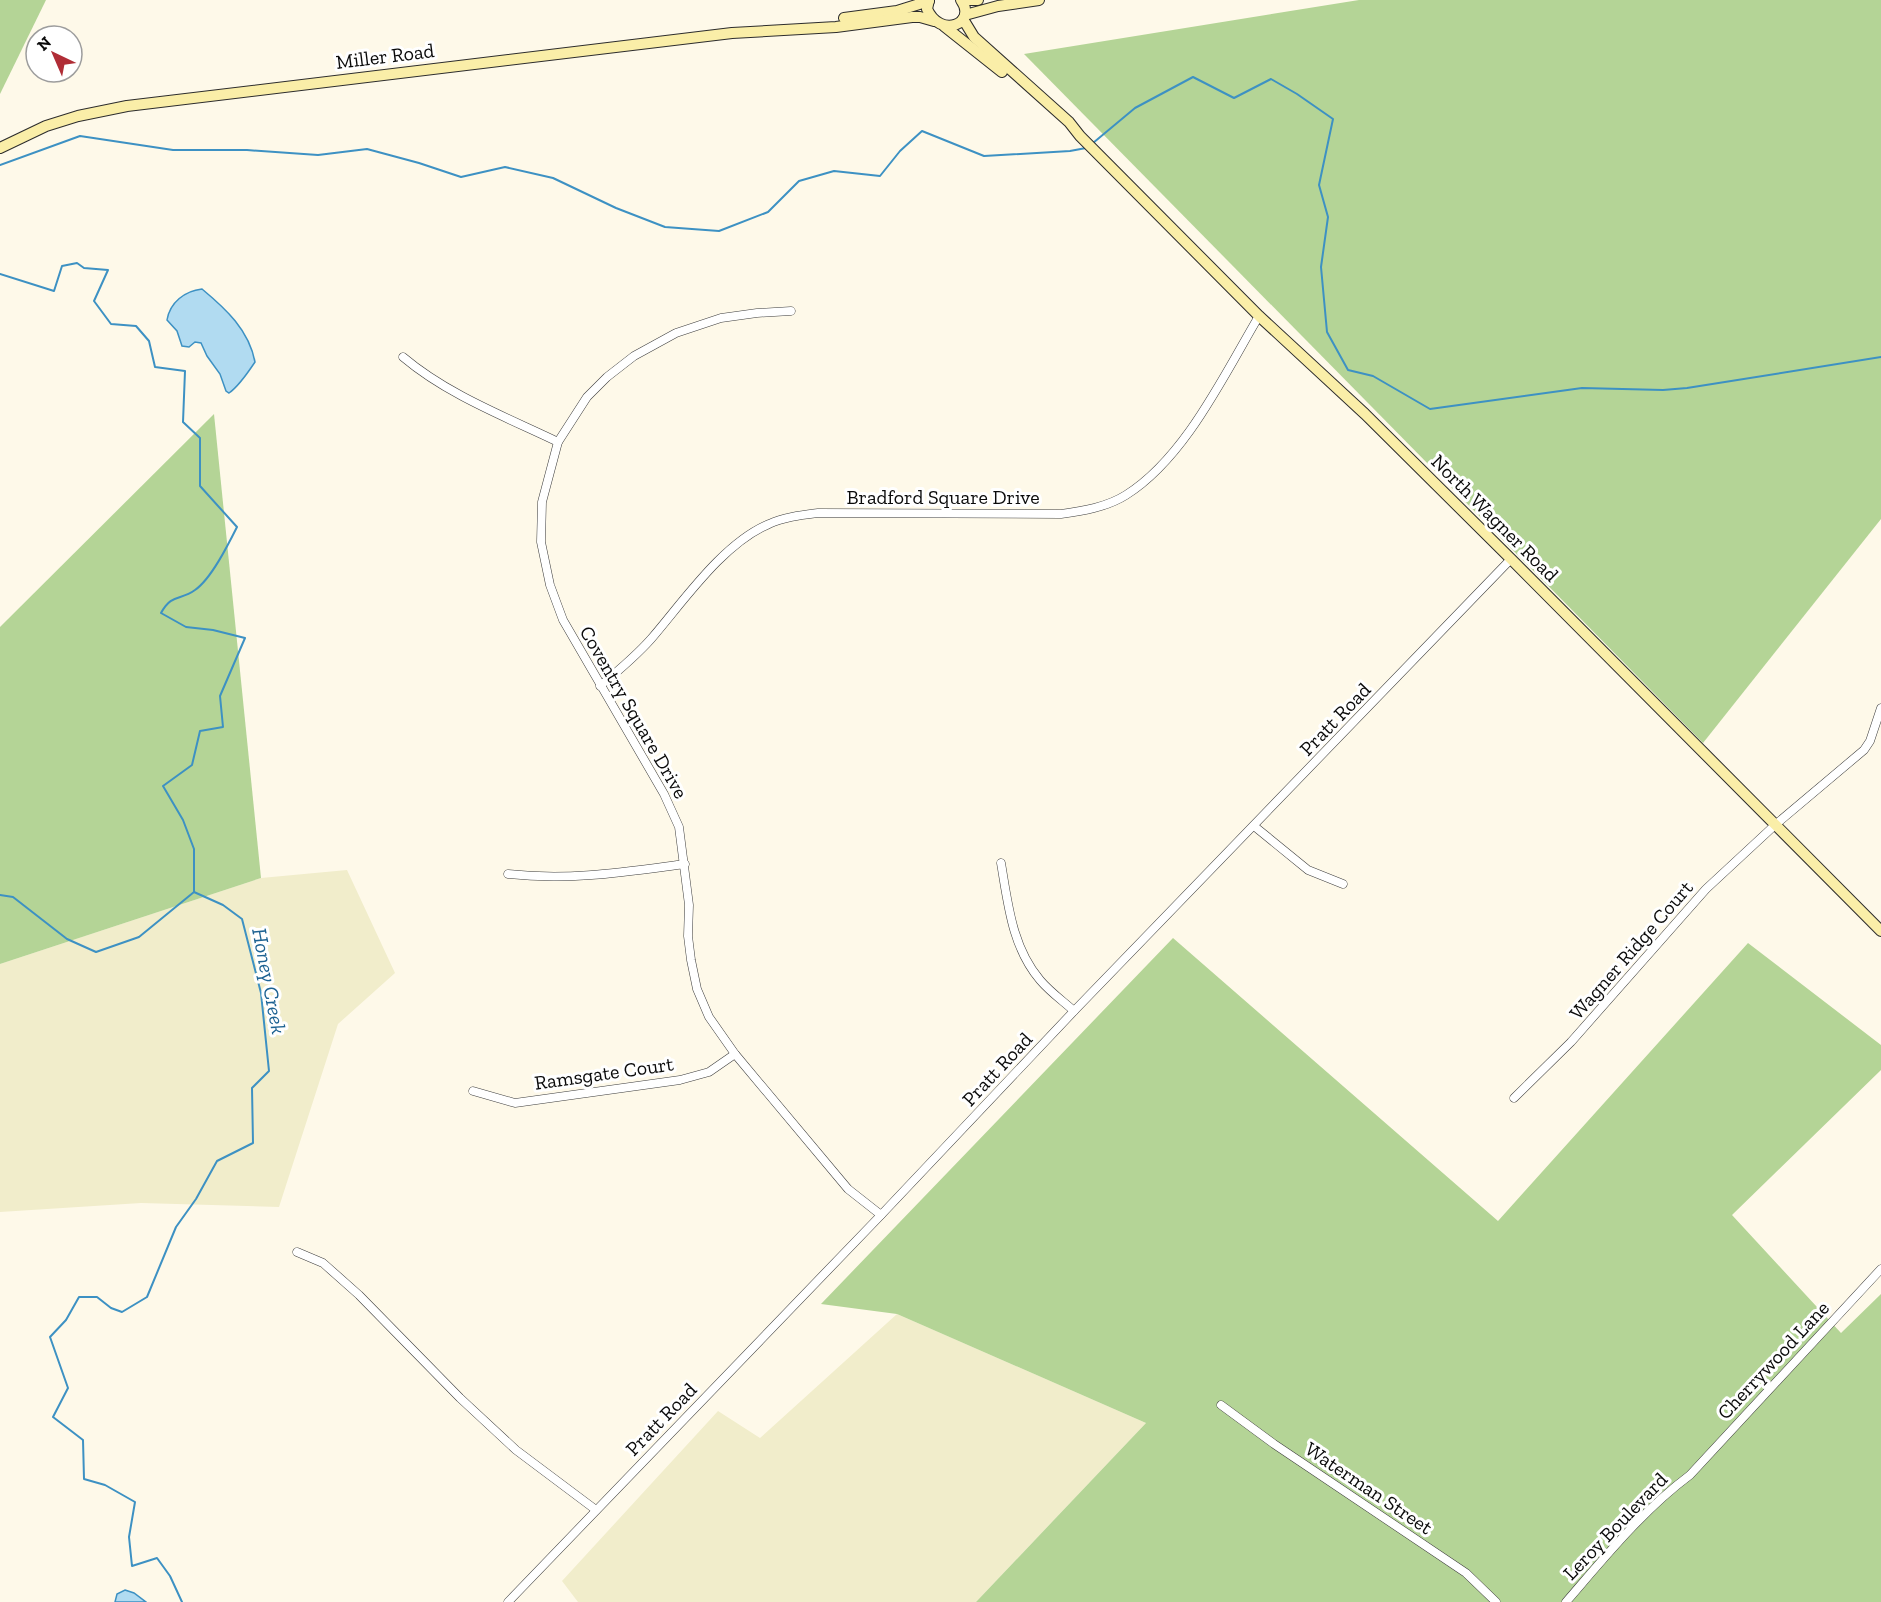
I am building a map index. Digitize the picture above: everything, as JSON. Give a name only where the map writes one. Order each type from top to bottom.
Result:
[{"type":"main road","points":[[964,17],[965,9],[961,0],[978,0]]},
{"type":"main road","points":[[929,1],[927,9],[939,24],[955,25],[964,17],[998,6],[1039,0]]},
{"type":"main road","name":"Miller Road","points":[[781,29],[897,11],[929,1]]},
{"type":"main road","name":"Miller Road","points":[[0,148],[46,126],[78,116],[127,106],[732,33],[836,27],[912,17],[920,17],[939,24]]},
{"type":"main road","name":"North Wagner Road","points":[[964,17],[974,37],[1069,122],[1082,138],[1259,316],[1365,414],[1881,931]]},
{"type":"main road","name":"North Wagner Road","points":[[939,24],[993,64],[1082,138]]},
{"type":"street","name":"Coventry Square Drive","points":[[791,311],[721,318],[676,333],[634,356],[607,376],[587,397],[558,442],[542,502],[540,542],[550,585],[563,620],[664,794],[679,827],[689,905],[688,936],[697,989],[709,1017],[735,1054],[848,1189],[881,1215]]},
{"type":"street","name":"Bradford Square Drive","points":[[600,686],[649,642],[725,554],[746,537],[769,524],[818,513],[1061,514],[1092,509],[1125,496],[1149,478],[1190,432],[1259,316]]},
{"type":"street","points":[[403,357],[421,373],[442,386],[558,442]]},
{"type":"street","name":"Pratt Road","points":[[508,1602],[1511,559]]},
{"type":"street","name":"Wagner Ridge Court","points":[[1514,1098],[1571,1042],[1706,889],[1775,825],[1864,750],[1881,708]]},
{"type":"street","points":[[1254,826],[1308,870],[1343,884]]},
{"type":"street","points":[[1001,863],[1016,940],[1025,959],[1040,981],[1074,1011]]},
{"type":"street","points":[[508,874],[542,878],[586,877],[685,864]]},
{"type":"street","name":"Ramsgate Court","points":[[473,1090],[515,1103],[680,1080],[709,1072],[735,1054]]},
{"type":"street","points":[[297,1252],[323,1263],[359,1295],[460,1398],[516,1450],[596,1510]]},
{"type":"street","name":"Cherrywood Lane","points":[[1690,1474],[1881,1269]]},
{"type":"street","name":"Waterman Street","points":[[1221,1405],[1281,1449],[1466,1573],[1496,1602]]},
{"type":"street","name":"Leroy Boulevard","points":[[1566,1602],[1625,1535],[1690,1474]]},
{"type":"shaded area","points":[[347,870],[395,973],[338,1024],[279,1207],[141,1203],[0,1212],[0,964],[261,878]]},
{"type":"shaded area","points":[[897,1314],[1146,1423],[976,1602],[578,1602],[562,1581],[718,1411],[760,1438]]},
{"type":"green space","points":[[0,0],[46,0],[34,24],[24,24],[24,45],[0,94]]},
{"type":"green space","points":[[1359,0],[1881,0],[1881,519],[1703,743],[1024,54]]},
{"type":"green space","points":[[214,414],[261,878],[0,964],[0,627]]},
{"type":"green space","points":[[1173,938],[1498,1221],[1748,943],[1881,1045],[1881,1070],[1732,1215],[1841,1333],[1881,1294],[1881,1602],[976,1602],[1146,1423],[897,1314],[821,1304]]},
{"type":"water","points":[[202,289],[228,312],[242,330],[252,350],[255,362],[240,383],[229,393],[201,343],[195,342],[189,347],[182,346],[177,331],[167,320],[171,308],[179,299],[190,292]]},
{"type":"water","points":[[125,1590],[134,1593],[146,1602],[115,1602],[117,1594]]},
{"type":"waterway","points":[[1093,143],[1135,108],[1193,77],[1234,98],[1271,79],[1333,119],[1319,185],[1328,217],[1321,267],[1327,332],[1348,370],[1373,376],[1430,409],[1582,388],[1663,390],[1687,388],[1881,357]]},
{"type":"waterway","points":[[0,165],[80,136],[173,150],[247,150],[318,155],[367,149],[461,177],[505,167],[553,178],[616,208],[665,227],[719,231],[768,212],[799,181],[834,171],[880,176],[900,151],[922,131],[984,156],[1086,148]]},
{"type":"waterway","name":"Honey Creek","points":[[0,274],[54,291],[62,266],[77,263],[84,268],[108,270],[94,301],[111,324],[136,326],[149,341],[155,367],[185,371],[183,422],[200,438],[200,486],[237,527],[219,561],[201,585],[190,593],[173,600],[161,613],[186,627],[213,630],[245,638],[220,696],[223,727],[200,731],[192,765],[163,786],[183,820],[194,849],[194,892]]},
{"type":"waterway","points":[[0,895],[13,897],[67,939],[96,952],[139,937],[194,892]]},
{"type":"waterway","name":"Honey Creek","points":[[182,1602],[170,1576],[157,1558],[132,1566],[129,1537],[135,1502],[105,1485],[84,1479],[83,1440],[53,1417],[68,1388],[50,1337],[66,1320],[79,1297],[97,1297],[111,1308],[122,1312],[147,1297],[176,1227],[196,1199],[217,1161],[253,1143],[252,1088],[269,1071],[261,993],[242,919],[223,905],[194,892]]}]
